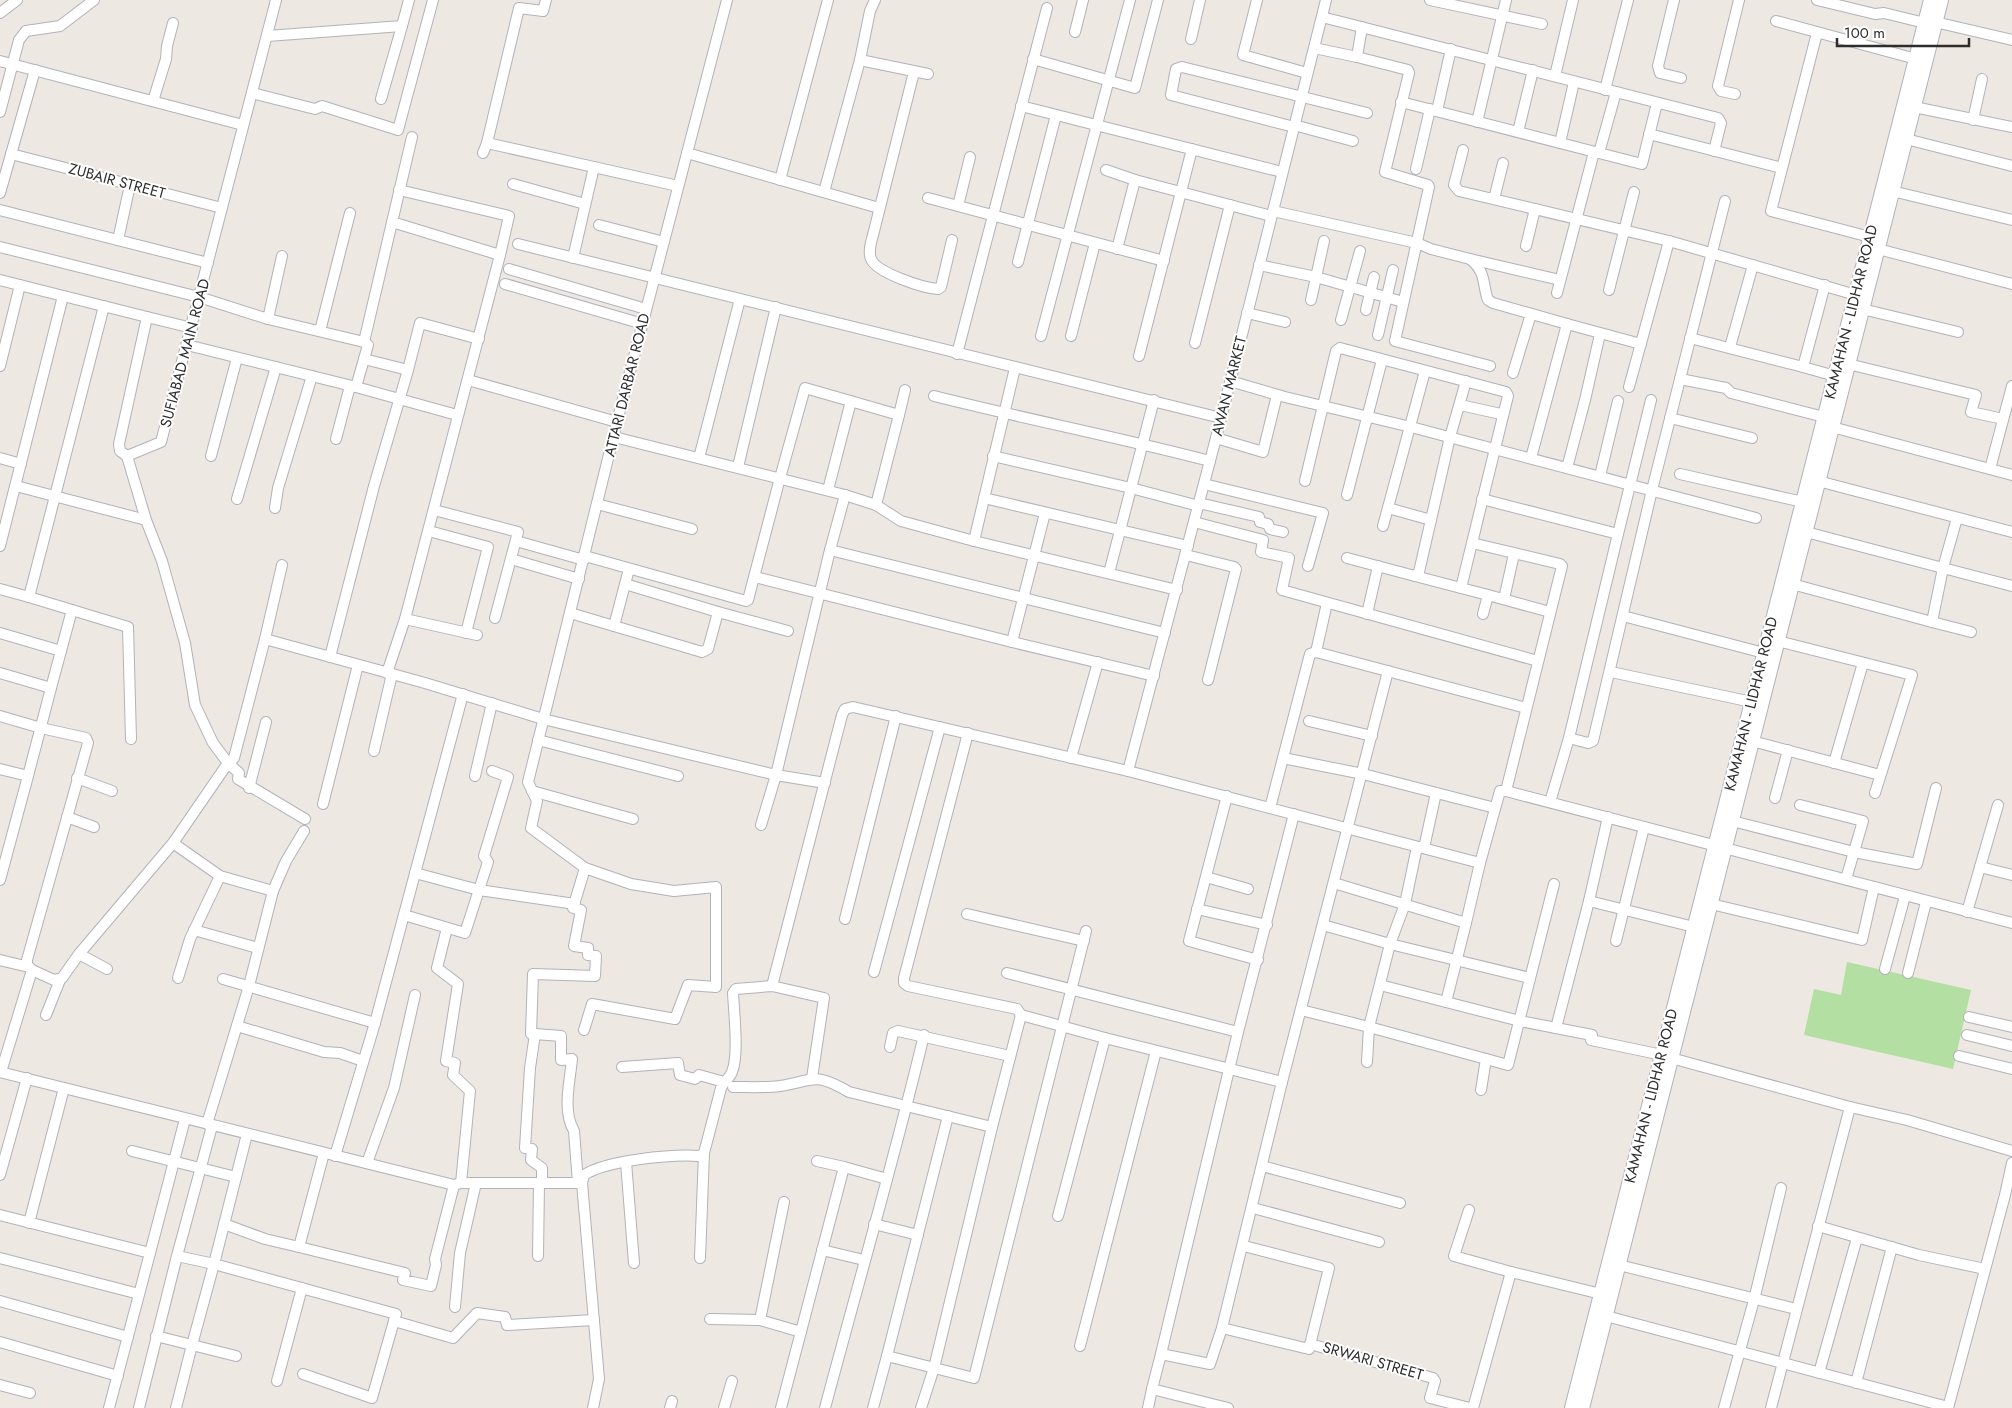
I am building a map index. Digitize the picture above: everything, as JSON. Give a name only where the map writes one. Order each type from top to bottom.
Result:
[{"type":"main road","name":"KAMAHAN - LIDHAR ROAD","points":[[1582,1408],[1619,1265],[1667,1056],[1694,927],[1720,847],[1732,821],[1818,481],[1835,376],[1856,295],[1892,191],[1914,107],[1930,23],[1931,0]]},
{"type":"main road","name":"KAMAHAN - LIDHAR ROAD","points":[[1572,1408],[1601,1294],[1711,904],[1720,847],[1764,652],[1803,502],[1848,364],[1862,309],[1874,243],[1916,59],[1941,0]]},
{"type":"street","points":[[0,13],[17,0]]},
{"type":"street","points":[[0,112],[19,40],[26,31],[60,26],[94,0]]},
{"type":"street","name":"SUFIABAD MAIN ROAD","points":[[127,456],[161,442],[276,0]]},
{"type":"street","points":[[381,99],[409,0]]},
{"type":"street","points":[[252,93],[315,109],[322,106],[398,130],[433,0]]},
{"type":"street","points":[[483,153],[519,8],[543,12],[546,0]]},
{"type":"street","name":"ATTARI DARBAR ROAD","points":[[532,791],[528,782],[530,770],[617,422],[727,0]]},
{"type":"street","points":[[780,180],[828,0]]},
{"type":"street","points":[[824,192],[860,60],[870,11],[875,0]]},
{"type":"street","points":[[1076,32],[1083,0]]},
{"type":"street","points":[[1041,336],[1130,0]]},
{"type":"street","points":[[1033,59],[1135,88],[1158,0]]},
{"type":"street","points":[[1191,39],[1200,0]]},
{"type":"street","points":[[1257,0],[1243,55],[1307,73]]},
{"type":"street","name":"AWAN MARKET","points":[[1128,770],[1177,590],[1326,0]]},
{"type":"street","points":[[1430,0],[1542,24]]},
{"type":"street","points":[[1477,122],[1506,0]]},
{"type":"street","points":[[1555,76],[1573,0]]},
{"type":"street","points":[[1605,90],[1628,0]]},
{"type":"street","points":[[1674,0],[1658,66],[1660,73],[1681,78]]},
{"type":"street","points":[[1735,94],[1721,91],[1718,86],[1739,0]]},
{"type":"street","points":[[1817,0],[1875,14],[1884,13],[2012,40]]},
{"type":"street","points":[[957,354],[1047,8]]},
{"type":"street","points":[[1322,18],[1451,49],[1721,120],[1714,151]]},
{"type":"street","points":[[1776,21],[1916,59]]},
{"type":"street","points":[[153,101],[166,59],[173,23]]},
{"type":"street","points":[[267,36],[402,26]]},
{"type":"street","points":[[1357,57],[1362,28]]},
{"type":"street","points":[[1818,32],[1771,212],[2012,284]]},
{"type":"street","points":[[1314,48],[1408,70],[1409,73],[1384,172],[1428,185],[1429,187],[1394,341],[1490,366]]},
{"type":"street","points":[[1416,169],[1451,49]]},
{"type":"street","points":[[0,60],[243,125]]},
{"type":"street","points":[[860,60],[928,74]]},
{"type":"street","points":[[1353,141],[1174,96],[1171,92],[1176,69],[1182,67],[1367,113]]},
{"type":"street","points":[[0,193],[34,70]]},
{"type":"street","points":[[1518,132],[1533,70]]},
{"type":"street","points":[[914,72],[879,208],[870,250],[871,259],[878,268],[891,274],[938,289],[941,287],[952,240]]},
{"type":"street","points":[[1973,120],[1982,79]]},
{"type":"street","points":[[1560,143],[1574,82]]},
{"type":"street","points":[[1557,293],[1616,92]]},
{"type":"street","points":[[1401,102],[1597,152],[1641,168],[1657,103]]},
{"type":"street","points":[[1021,106],[1282,172]]},
{"type":"street","points":[[1914,107],[2012,127]]},
{"type":"street","points":[[1018,262],[1056,115]]},
{"type":"street","points":[[1649,134],[1782,168]]},
{"type":"street","points":[[364,342],[412,137]]},
{"type":"street","points":[[1906,139],[2012,166]]},
{"type":"street","points":[[487,143],[678,186]]},
{"type":"street","points":[[1139,356],[1192,149]]},
{"type":"street","points":[[1463,150],[1454,185],[1456,189],[1712,252],[1856,295]]},
{"type":"street","points":[[687,153],[879,208]]},
{"type":"street","name":"ZUBAIR STREET","points":[[11,154],[222,208]]},
{"type":"street","points":[[958,206],[970,157]]},
{"type":"street","points":[[1494,199],[1503,163]]},
{"type":"street","points":[[573,258],[594,167]]},
{"type":"street","points":[[1106,170],[1135,180],[1230,205],[1417,243],[1431,249],[1560,280]]},
{"type":"street","points":[[1117,249],[1135,180]]},
{"type":"street","points":[[513,184],[585,204]]},
{"type":"street","points":[[118,240],[130,185]]},
{"type":"street","points":[[374,752],[390,674],[479,339],[509,216],[400,190]]},
{"type":"street","points":[[1892,191],[2012,220]]},
{"type":"street","points":[[1609,290],[1634,192]]},
{"type":"street","points":[[928,198],[1164,261]]},
{"type":"street","points":[[1569,738],[1588,743],[1593,741],[1611,672],[1652,490],[1724,201]]},
{"type":"street","points":[[1194,343],[1230,205]]},
{"type":"street","points":[[1526,246],[1535,209]]},
{"type":"street","points":[[0,210],[208,263]]},
{"type":"street","points":[[320,331],[350,213]]},
{"type":"street","points":[[392,222],[500,255]]},
{"type":"street","points":[[599,225],[664,242]]},
{"type":"street","points":[[1311,300],[1324,241]]},
{"type":"street","points":[[1629,387],[1669,241]]},
{"type":"street","points":[[1071,336],[1095,243]]},
{"type":"street","points":[[518,244],[1221,418]]},
{"type":"street","points":[[0,247],[200,297],[268,319],[364,342],[368,345],[364,359],[336,439]]},
{"type":"street","points":[[1342,320],[1360,251]]},
{"type":"street","points":[[268,319],[282,256]]},
{"type":"street","points":[[1470,259],[1475,263],[1485,281],[1488,300],[1493,303],[1641,344]]},
{"type":"street","points":[[1259,264],[1316,277],[1403,302]]},
{"type":"street","points":[[1730,347],[1753,264]]},
{"type":"street","points":[[508,269],[646,309]]},
{"type":"street","points":[[1378,335],[1393,270]]},
{"type":"street","points":[[1366,310],[1374,277]]},
{"type":"street","points":[[0,280],[192,328]]},
{"type":"street","points":[[505,284],[643,324]]},
{"type":"street","points":[[0,366],[20,285]]},
{"type":"street","points":[[1803,367],[1825,286]]},
{"type":"street","points":[[0,546],[63,296]]},
{"type":"street","points":[[700,458],[740,299]]},
{"type":"street","points":[[29,597],[104,306]]},
{"type":"street","points":[[738,467],[776,307]]},
{"type":"street","points":[[1862,309],[1958,332]]},
{"type":"street","points":[[1248,313],[1285,322]]},
{"type":"street","points":[[1513,373],[1531,314]]},
{"type":"street","points":[[147,317],[119,444],[120,451],[127,456],[146,520],[162,561],[184,643],[195,704],[212,743],[239,774],[238,780],[305,819]]},
{"type":"street","points":[[330,657],[420,323],[479,339]]},
{"type":"street","points":[[1531,458],[1567,324]]},
{"type":"street","points":[[1567,468],[1600,334]]},
{"type":"street","points":[[1690,338],[1835,376]]},
{"type":"street","points":[[187,345],[353,386],[458,415]]},
{"type":"street","points":[[1305,481],[1338,348],[1506,392],[1508,396],[1461,588]]},
{"type":"street","points":[[211,456],[237,358]]},
{"type":"street","points":[[364,359],[408,370]]},
{"type":"street","points":[[1347,495],[1382,360]]},
{"type":"street","points":[[1848,364],[1976,395],[1971,412],[2003,419]]},
{"type":"street","points":[[237,499],[276,367]]},
{"type":"street","points":[[974,541],[1015,368]]},
{"type":"street","points":[[1383,526],[1425,370]]},
{"type":"street","points":[[275,508],[278,488],[312,376]]},
{"type":"street","points":[[1680,379],[1726,388],[1731,392],[1828,422],[2012,475]]},
{"type":"street","points":[[468,380],[617,422]]},
{"type":"street","points":[[1230,381],[1277,395],[1450,437],[1756,518]]},
{"type":"street","points":[[1415,576],[1419,572],[1450,437],[1466,381]]},
{"type":"street","points":[[1990,469],[2012,386]]},
{"type":"street","points":[[516,542],[629,569],[746,601],[748,600],[755,577],[805,388],[898,415]]},
{"type":"street","points":[[876,505],[905,390]]},
{"type":"street","points":[[1216,438],[1263,452],[1277,395]]},
{"type":"street","points":[[934,396],[1004,414],[1143,443],[1210,461]]},
{"type":"street","points":[[1109,572],[1154,400]]},
{"type":"street","points":[[1550,802],[1569,738],[1651,400]]},
{"type":"street","points":[[828,490],[851,401]]},
{"type":"street","points":[[1600,476],[1618,401]]},
{"type":"street","points":[[1460,405],[1503,416]]},
{"type":"street","points":[[1670,418],[1752,438]]},
{"type":"street","points":[[614,437],[828,490],[876,505],[901,521],[974,541],[1109,572],[1177,590]]},
{"type":"street","points":[[993,456],[1259,517],[1260,522],[1268,524],[1270,529],[1283,532]]},
{"type":"street","points":[[0,458],[21,464]]},
{"type":"street","points":[[1680,474],[1803,502]]},
{"type":"street","points":[[1818,481],[2012,532]]},
{"type":"street","points":[[1204,484],[1323,513],[1308,566]]},
{"type":"street","points":[[16,486],[146,520]]},
{"type":"street","points":[[761,825],[776,775],[819,593],[845,495]]},
{"type":"street","points":[[984,498],[1121,529],[1234,567],[1236,569],[1208,680]]},
{"type":"street","points":[[1482,499],[1618,534]]},
{"type":"street","points":[[597,504],[692,529]]},
{"type":"street","points":[[1388,508],[1431,520]]},
{"type":"street","points":[[434,510],[518,532],[495,618]]},
{"type":"street","points":[[1012,642],[1044,513]]},
{"type":"street","points":[[1932,622],[1943,568],[1957,518]]},
{"type":"street","points":[[1194,522],[1263,540],[1261,552],[1290,559],[1282,590],[1538,661]]},
{"type":"street","points":[[429,531],[488,548],[466,633]]},
{"type":"street","points":[[1806,532],[2012,586]]},
{"type":"street","points":[[1472,543],[1562,566],[1506,790]]},
{"type":"street","points":[[830,550],[1165,633]]},
{"type":"street","points":[[1504,599],[1514,554]]},
{"type":"street","points":[[1347,558],[1550,612]]},
{"type":"street","points":[[511,559],[579,579]]},
{"type":"street","points":[[46,1015],[60,980],[79,954],[173,843],[228,763],[234,758],[282,565]]},
{"type":"street","points":[[1367,614],[1378,566]]},
{"type":"street","points":[[614,626],[629,569]]},
{"type":"street","points":[[755,577],[1154,676]]},
{"type":"street","points":[[625,584],[788,631]]},
{"type":"street","points":[[1792,584],[1971,632]]},
{"type":"street","points":[[0,589],[128,627],[131,739]]},
{"type":"street","points":[[1483,614],[1488,595]]},
{"type":"street","points":[[1316,652],[1327,603]]},
{"type":"street","points":[[0,880],[72,610]]},
{"type":"street","points":[[570,613],[702,652],[708,649],[718,612]]},
{"type":"street","points":[[1623,616],[1764,652]]},
{"type":"street","points":[[405,619],[477,636]]},
{"type":"street","points":[[0,634],[62,651]]},
{"type":"street","points":[[265,639],[463,694],[543,719],[776,775],[825,783]]},
{"type":"street","points":[[1778,642],[1912,675],[1875,793]]},
{"type":"street","points":[[1270,808],[1310,654],[1316,652],[1526,708]]},
{"type":"street","points":[[1071,758],[1098,662]]},
{"type":"street","points":[[1834,763],[1863,663]]},
{"type":"street","points":[[323,804],[358,665]]},
{"type":"street","points":[[1161,1354],[1210,1364],[1222,1328],[1244,1246],[1282,1082],[1363,774],[1388,671]]},
{"type":"street","points":[[1611,672],[1752,702]]},
{"type":"street","points":[[0,673],[51,688]]},
{"type":"street","points":[[336,1156],[375,1023],[463,694]]},
{"type":"street","points":[[475,776],[492,703]]},
{"type":"street","points":[[772,986],[842,715],[845,709],[853,707],[1128,770],[1480,863]]},
{"type":"street","points":[[0,716],[88,740],[27,960],[31,969],[1,1072],[209,1125],[457,1184],[580,1183]]},
{"type":"street","points":[[845,919],[896,716]]},
{"type":"street","points":[[1309,721],[1372,736]]},
{"type":"street","points":[[249,788],[266,722]]},
{"type":"street","points":[[874,972],[940,726]]},
{"type":"street","points":[[968,733],[904,984],[1017,1009],[1021,1015],[1063,1028],[1282,1082]]},
{"type":"street","points":[[538,740],[678,776]]},
{"type":"street","points":[[1752,741],[1880,775]]},
{"type":"street","points":[[1775,798],[1788,750]]},
{"type":"street","points":[[1283,758],[1363,774],[1495,808]]},
{"type":"street","points":[[0,768],[28,776]]},
{"type":"street","points":[[404,915],[465,933],[488,862],[484,856],[508,777],[492,771]]},
{"type":"street","points":[[77,778],[112,791]]},
{"type":"street","points":[[1732,821],[1854,852],[1917,864],[1936,788]]},
{"type":"street","points":[[1446,1002],[1495,808],[1500,791],[1506,790],[1846,879],[1926,902],[2012,923]]},
{"type":"street","points":[[532,791],[633,820]]},
{"type":"street","points":[[532,791],[537,801],[531,828],[585,868],[631,884],[674,891],[716,887],[716,987]]},
{"type":"street","points":[[1367,1062],[1369,1027],[1390,944],[1405,904],[1436,793]]},
{"type":"street","points":[[1227,796],[1189,941],[1258,960]]},
{"type":"street","points":[[1967,912],[1998,804]]},
{"type":"street","points":[[1800,805],[1863,821],[1846,879]]},
{"type":"street","points":[[1148,1408],[1238,1032],[1294,814]]},
{"type":"street","points":[[67,817],[94,826]]},
{"type":"street","points":[[1556,1028],[1590,901],[1608,817]]},
{"type":"street","points":[[1616,941],[1644,827]]},
{"type":"street","points":[[139,1408],[200,1168],[209,1125],[273,891],[286,862],[304,831]]},
{"type":"street","points":[[173,843],[220,876],[273,891]]},
{"type":"street","points":[[1980,867],[2012,875]]},
{"type":"street","points":[[585,868],[573,908],[581,910],[574,946],[588,948],[588,955],[596,956],[595,976],[533,974],[531,1034],[561,1036],[561,1060],[572,1059],[567,1109],[574,1131],[594,1320],[599,1379],[593,1408]]},
{"type":"street","points":[[415,873],[479,890],[574,904]]},
{"type":"street","points":[[178,978],[194,930],[220,876]]},
{"type":"street","points":[[1206,877],[1248,889]]},
{"type":"street","points":[[1334,883],[1466,923]]},
{"type":"street","points":[[1301,1010],[1508,1065],[1554,884]]},
{"type":"street","points":[[1711,904],[1862,940],[1874,887]]},
{"type":"street","points":[[1885,969],[1905,896]]},
{"type":"street","points":[[1590,901],[1694,927]]},
{"type":"street","points":[[1908,973],[1926,902]]},
{"type":"street","points":[[1197,909],[1267,925]]},
{"type":"street","points":[[967,914],[1084,941]]},
{"type":"street","points":[[1323,925],[1390,944],[1530,978]]},
{"type":"street","points":[[224,1224],[265,1239],[405,1273],[403,1280],[432,1286],[436,1265],[435,1259],[457,1184],[470,1091],[453,1075],[455,1063],[446,1061],[458,984],[437,968],[447,928]]},
{"type":"street","points":[[194,930],[258,948]]},
{"type":"street","points":[[887,1356],[974,1378],[1086,930]]},
{"type":"street","points":[[79,954],[107,969]]},
{"type":"street","points":[[0,960],[31,969],[54,980],[60,980]]},
{"type":"street","points":[[1007,973],[1238,1032]]},
{"type":"street","points":[[223,979],[375,1023]]},
{"type":"street","points":[[584,1030],[592,1004],[675,1019],[688,985],[736,990],[772,986],[824,998],[812,1078]]},
{"type":"street","points":[[1380,985],[1520,1021],[1592,1035],[1591,1040],[1667,1056],[1850,1107],[1907,1120],[2012,1151]]},
{"type":"street","points":[[700,1258],[704,1153],[724,1082],[733,1072],[735,1053],[733,993],[736,990]]},
{"type":"street","points":[[367,1163],[394,1088],[415,995]]},
{"type":"street","points":[[921,1408],[934,1368],[1021,1015]]},
{"type":"street","points":[[1969,1017],[2012,1027]]},
{"type":"street","points":[[237,1026],[324,1052],[340,1053],[364,1061]]},
{"type":"street","points":[[890,1047],[895,1030],[924,1035],[1010,1056]]},
{"type":"street","points":[[535,1034],[530,1068],[525,1148],[532,1149],[531,1160],[542,1168],[538,1256]]},
{"type":"street","points":[[825,1408],[907,1106],[924,1035]]},
{"type":"street","points":[[1967,1035],[2012,1046]]},
{"type":"street","points":[[1058,1216],[1106,1038]]},
{"type":"street","points":[[1080,1346],[1156,1051]]},
{"type":"street","points":[[1959,1056],[2012,1069]]},
{"type":"street","points":[[1481,1090],[1486,1059]]},
{"type":"street","points":[[622,1067],[678,1063],[680,1076],[695,1079],[699,1075],[724,1082]]},
{"type":"street","points":[[0,1175],[27,1078]]},
{"type":"street","points":[[733,1087],[779,1086],[812,1078],[830,1081],[849,1092],[992,1127]]},
{"type":"street","points":[[29,1223],[64,1088]]},
{"type":"street","points":[[1770,1408],[1850,1107]]},
{"type":"street","points":[[873,1408],[948,1116]]},
{"type":"street","points":[[109,1408],[185,1119]]},
{"type":"street","points":[[176,1408],[247,1134]]},
{"type":"street","points":[[132,1151],[236,1177]]},
{"type":"street","points":[[299,1247],[324,1153]]},
{"type":"street","points":[[580,1183],[584,1175],[591,1170],[626,1162],[700,1156],[704,1153]]},
{"type":"street","points":[[817,1161],[887,1179]]},
{"type":"street","points":[[626,1162],[630,1193],[634,1263]]},
{"type":"street","points":[[1606,1316],[1948,1408],[1985,1269],[2009,1196],[2012,1163]]},
{"type":"street","points":[[1262,1166],[1400,1203]]},
{"type":"street","points":[[782,1408],[844,1168]]},
{"type":"street","points":[[455,1307],[460,1253],[476,1183]]},
{"type":"street","points":[[1724,1408],[1754,1300],[1781,1188]]},
{"type":"street","points":[[760,1320],[784,1202]]},
{"type":"street","points":[[1252,1208],[1379,1242]]},
{"type":"street","points":[[1469,1210],[1454,1256],[1601,1294]]},
{"type":"street","points":[[0,1215],[150,1253]]},
{"type":"street","points":[[874,1224],[918,1234]]},
{"type":"street","points":[[1818,1226],[1919,1255],[1985,1269]]},
{"type":"street","points":[[1819,1374],[1857,1238]]},
{"type":"street","points":[[1222,1328],[1309,1349],[1329,1268],[1244,1246]]},
{"type":"street","points":[[1856,1383],[1892,1247]]},
{"type":"street","points":[[822,1250],[864,1260]]},
{"type":"street","points":[[177,1256],[214,1264],[396,1314],[372,1398],[303,1374]]},
{"type":"street","points":[[0,1258],[139,1294]]},
{"type":"street","points":[[1619,1265],[1796,1309]]},
{"type":"street","points":[[1471,1408],[1511,1272]]},
{"type":"street","points":[[277,1381],[302,1288]]},
{"type":"street","points":[[0,1300],[128,1337]]},
{"type":"street","points":[[394,1320],[453,1338],[477,1313],[505,1317],[507,1325],[594,1320]]},
{"type":"street","points":[[710,1319],[760,1320],[801,1332]]},
{"type":"street","points":[[156,1336],[236,1356]]},
{"type":"street","points":[[0,1342],[118,1376]]},
{"type":"street","name":"SRWARI STREET","points":[[1310,1344],[1433,1378],[1430,1398],[1471,1408]]},
{"type":"street","points":[[724,1408],[732,1381]]},
{"type":"street","points":[[0,1385],[30,1393]]},
{"type":"street","points":[[1152,1389],[1228,1408]]},
{"type":"green space","points":[[1847,962],[1971,990],[1953,1069],[1804,1035],[1814,989],[1841,995]]}]
